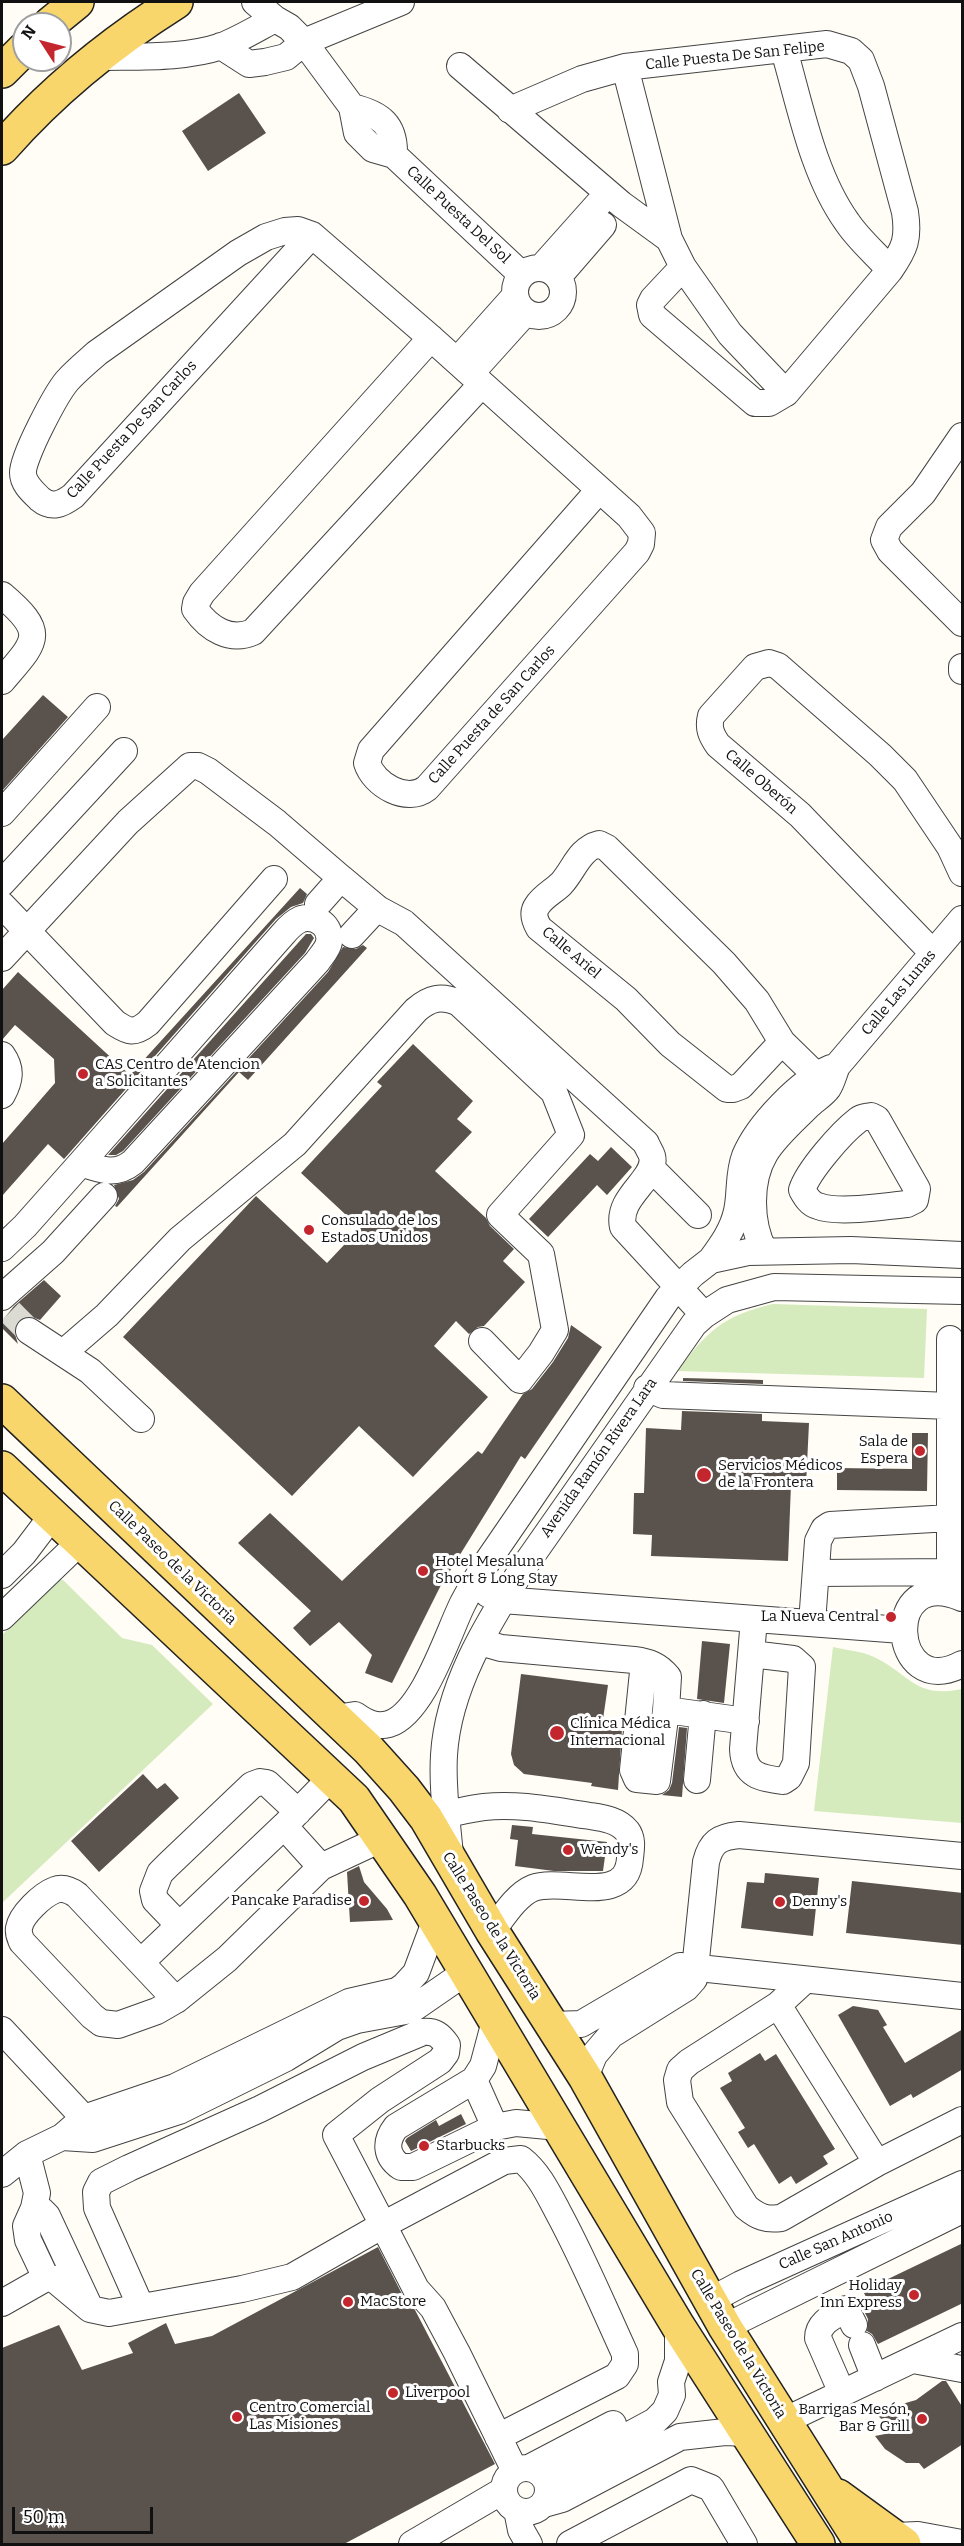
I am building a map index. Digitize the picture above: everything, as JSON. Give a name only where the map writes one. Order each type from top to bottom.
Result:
[{"type":"main road","points":[[65,12],[77,2]]},
{"type":"main road","points":[[2,148],[53,94],[147,20],[176,2]]},
{"type":"main road","name":"Calle Paseo de la Victoria","points":[[2,1401],[436,1816],[450,1858],[492,1931],[585,2077],[718,2314],[862,2544]]},
{"type":"main road","points":[[2,1468],[354,1799],[382,1838],[435,1922],[607,2203],[699,2359],[736,2433],[818,2544]]},
{"type":"main road","points":[[607,2203],[633,2222],[654,2246],[701,2319],[713,2326],[718,2314]]},
{"type":"main road","points":[[699,2359],[731,2375],[833,2524],[858,2544]]},
{"type":"main road","points":[[825,2487],[899,2540]]},
{"type":"street","name":"Calle Puesta Del Sol","points":[[255,2],[288,22],[352,107],[357,133],[373,149],[394,155],[533,286]]},
{"type":"street","points":[[98,57],[176,54],[221,46],[288,22],[401,2]]},
{"type":"street","points":[[221,46],[249,64],[265,63],[286,57],[288,22]]},
{"type":"street","name":"Calle Puesta De San Felipe","points":[[510,110],[582,79],[625,67],[826,44],[851,51],[861,60],[871,86],[904,212],[906,237],[897,260],[846,222],[832,197],[814,153],[784,50]]},
{"type":"street","name":"Calle Puesta De San Felipe","points":[[460,66],[615,198],[669,239]]},
{"type":"street","name":"Calle Puesta De San Felipe","points":[[625,67],[669,239],[683,267],[730,334],[786,393]]},
{"type":"street","points":[[431,338],[202,593],[195,609],[201,618],[219,632],[232,637],[242,637],[253,632],[470,373],[533,286],[615,198]]},
{"type":"street","name":"Calle Puesta De San Carlos","points":[[298,230],[312,235],[73,496],[56,505],[46,504],[30,490],[23,472],[25,461],[55,398],[78,369],[238,253],[266,237],[285,231],[298,230]]},
{"type":"street","points":[[312,235],[431,338],[599,490]]},
{"type":"street","points":[[683,267],[653,299],[650,305],[652,315],[755,403],[769,403],[786,393],[897,260]]},
{"type":"street","points":[[963,436],[923,493],[889,527],[884,540],[890,551],[963,623]]},
{"type":"street","name":"Calle Puesta de San Carlos","points":[[599,490],[640,527],[642,538],[637,552],[427,788],[415,795],[403,795],[374,776],[367,763],[371,750],[599,490]]},
{"type":"street","points":[[2,681],[33,641],[32,626],[5,605]]},
{"type":"street","name":"Calle Oberón","points":[[933,953],[800,815],[718,746],[709,726],[711,716],[755,667],[769,663],[778,666],[880,755],[905,780],[950,847],[963,873]]},
{"type":"street","points":[[2,813],[97,708]]},
{"type":"street","points":[[2,883],[124,751]]},
{"type":"street","points":[[2,958],[128,822],[190,765],[198,765],[277,823],[377,908],[404,923],[646,1143],[652,1157],[651,1168],[625,1204],[621,1216],[623,1227],[704,1314]]},
{"type":"street","name":"Calle Ariel","points":[[782,1042],[741,1086],[727,1089],[670,1044],[626,999],[539,928],[534,915],[536,906],[561,884],[581,855],[591,846],[599,844],[607,848],[724,963],[757,1001],[782,1042],[827,1076]]},
{"type":"street","points":[[318,904],[341,878]]},
{"type":"street","points":[[2,905],[115,1023],[128,1032],[135,1032],[148,1023],[274,879]]},
{"type":"street","points":[[352,935],[377,908]]},
{"type":"street","points":[[2,1248],[81,1163],[291,925],[305,918],[320,921],[329,932],[329,944],[324,952],[128,1165],[112,1171],[81,1163]]},
{"type":"street","name":"Calle Las Lunas","points":[[764,1251],[754,1223],[753,1183],[756,1170],[776,1139],[827,1076],[963,919]]},
{"type":"street","points":[[63,1353],[108,1316],[180,1239],[295,1144],[416,1010],[434,998],[459,1003],[554,1092],[571,1135],[500,1215],[542,1254],[555,1330],[520,1380],[482,1341]]},
{"type":"street","points":[[192,1037],[223,1063]]},
{"type":"street","points":[[2,1055],[9,1068],[10,1076],[2,1095]]},
{"type":"street","name":"Calle Las Lunas","points":[[711,1260],[735,1221],[742,1165],[752,1142],[772,1116],[827,1076]]},
{"type":"street","points":[[872,1116],[877,1119],[917,1189],[915,1200],[907,1204],[851,1209],[819,1207],[807,1200],[802,1190],[805,1180],[848,1130],[860,1118],[872,1116]]},
{"type":"street","points":[[651,1168],[698,1215]]},
{"type":"street","points":[[4,1304],[104,1196]]},
{"type":"street","points":[[851,1209],[851,1250]]},
{"type":"street","points":[[336,1718],[355,1715],[368,1724],[378,1725],[388,1724],[402,1717],[428,1680],[471,1586],[668,1298],[711,1260],[732,1254],[764,1251],[851,1250],[957,1255],[957,1291]]},
{"type":"street","name":"Avenida Ramón Rivera Lara","points":[[436,1816],[450,1716],[463,1676],[502,1600],[683,1338],[704,1314],[727,1300],[774,1287],[957,1291]]},
{"type":"street","points":[[29,1331],[90,1371],[141,1419]]},
{"type":"street","points":[[950,1339],[950,1518],[954,1587]]},
{"type":"street","points":[[648,1388],[663,1395],[950,1406]]},
{"type":"street","points":[[2,1575],[24,1554],[52,1516]]},
{"type":"street","points":[[812,1623],[820,1535],[830,1525],[950,1518]]},
{"type":"street","points":[[2,1617],[80,1542]]},
{"type":"street","points":[[816,1572],[954,1587]]},
{"type":"street","points":[[471,1586],[502,1600],[902,1630]]},
{"type":"street","points":[[954,1587],[923,1596],[912,1605],[905,1616],[902,1630],[905,1646],[914,1660],[929,1668],[945,1670],[963,1664]]},
{"type":"street","points":[[751,1654],[793,1659],[802,1667],[796,1763],[789,1777],[783,1781],[759,1778],[751,1771],[743,1756],[751,1654],[754,1619]]},
{"type":"street","points":[[480,1642],[501,1648],[644,1662],[661,1669],[668,1677],[657,1781],[637,1779],[633,1770],[644,1662]]},
{"type":"street","points":[[666,1710],[746,1721]]},
{"type":"street","points":[[697,1780],[703,1714]]},
{"type":"street","points":[[141,1962],[331,1778]]},
{"type":"street","points":[[179,1925],[155,1900],[153,1891],[160,1873],[252,1785],[260,1782],[267,1783],[321,1867]]},
{"type":"street","points":[[436,1816],[484,1807],[519,1806],[607,1819],[627,1831],[632,1840],[630,1865],[626,1875],[616,1884],[604,1887],[534,1888],[514,1904],[492,1931]]},
{"type":"street","points":[[585,2077],[594,2055],[611,2035],[686,1988],[694,1979],[706,1862],[715,1842],[724,1836],[739,1835],[963,1856]]},
{"type":"street","points":[[176,2000],[70,1890],[55,1890],[45,1896],[27,1913],[19,1927],[22,1942],[101,2023],[118,2025],[157,2011],[176,2000],[227,1959],[321,1867],[382,1838]]},
{"type":"street","points":[[2,2174],[27,2154],[175,2087],[349,2002],[397,1991],[416,1973],[435,1922]]},
{"type":"street","points":[[553,2025],[581,2024],[680,1966],[804,1981],[963,1996]]},
{"type":"street","points":[[88,2128],[179,2111],[286,2058],[347,2023],[411,2010],[466,1972]]},
{"type":"street","points":[[804,1981],[778,2005],[689,2062],[680,2070],[677,2080],[680,2102],[746,2207],[756,2216],[768,2220],[781,2218],[877,2163],[963,2120]]},
{"type":"street","points":[[778,2005],[877,2163]]},
{"type":"street","points":[[495,2021],[483,2066],[474,2080],[396,2127],[389,2139],[388,2152],[401,2167],[413,2167],[495,2127],[516,2123],[559,2127]]},
{"type":"street","points":[[141,2307],[97,2208],[96,2192],[101,2182],[260,2109],[363,2057],[423,2032],[432,2031],[440,2036],[447,2045],[447,2053],[440,2061],[380,2100],[336,2135],[416,2289],[433,2308],[498,2437],[531,2489],[558,2511],[682,2446],[736,2433]]},
{"type":"street","points":[[3,2034],[88,2128]]},
{"type":"street","points":[[474,2080],[495,2127]]},
{"type":"street","points":[[27,2154],[38,2193],[26,2226],[28,2240],[46,2278]]},
{"type":"street","points":[[2,2303],[46,2278],[54,2279],[90,2309],[109,2313],[242,2289],[292,2277],[383,2225],[504,2161],[521,2159],[530,2166],[571,2236],[626,2354],[625,2364],[617,2376],[498,2437]]},
{"type":"street","name":"Calle San Antonio","points":[[718,2314],[741,2284],[963,2184]]},
{"type":"street","points":[[34,2208],[41,2210],[47,2216],[90,2309]]},
{"type":"street","name":"Calle San Antonio","points":[[718,2314],[963,2210]]},
{"type":"street","points":[[842,2393],[818,2338],[818,2331],[825,2322],[846,2309],[875,2378]]},
{"type":"street","points":[[412,2544],[531,2489],[639,2410],[672,2389],[678,2361],[678,2326]]},
{"type":"street","points":[[784,2421],[963,2336]]},
{"type":"street","points":[[913,2360],[963,2369]]},
{"type":"street","points":[[570,2544],[691,2480],[711,2487],[744,2544]]},
{"type":"street","points":[[529,2544],[521,2530],[531,2489]]},
{"type":"street","points":[[899,2540],[918,2535],[963,2543]]},
{"type":"green space","points":[[773,1304],[927,1309],[924,1378],[677,1371],[708,1335],[728,1320]]},
{"type":"green space","points":[[58,1580],[63,1580],[122,1638],[152,1645],[213,1704],[2,1903],[2,1635]]},
{"type":"green space","points":[[833,1647],[874,1657],[923,1688],[933,1691],[962,1689],[962,1823],[814,1811]]},
{"type":"building","points":[[239,93],[266,133],[208,171],[182,131]]},
{"type":"building","points":[[43,695],[68,717],[2,791],[2,740]]},
{"type":"building","points":[[300,888],[307,894],[303,903],[291,907],[276,919],[64,1159],[48,1144],[2,1196],[2,1144],[55,1083],[54,1059],[15,1025],[2,1040],[2,990],[18,972],[130,1075]]},
{"type":"building","points":[[306,934],[311,934],[314,938],[305,953],[123,1151],[116,1155],[108,1155]]},
{"type":"building","points":[[363,945],[367,948],[248,1080],[239,1072],[117,1207],[115,1206],[119,1199],[114,1185],[133,1180],[144,1172],[328,972],[343,947],[356,949]]},
{"type":"building","points":[[413,1044],[473,1101],[457,1119],[472,1132],[435,1171],[486,1218],[490,1226],[514,1249],[503,1261],[525,1282],[484,1326],[478,1327],[469,1334],[456,1321],[434,1346],[488,1397],[413,1477],[359,1426],[292,1496],[123,1337],[256,1196],[327,1263],[360,1228],[301,1173],[382,1086],[377,1082]]},
{"type":"building","points":[[611,1147],[632,1167],[607,1195],[597,1185],[548,1237],[529,1219],[590,1154],[598,1161]]},
{"type":"building","points":[[44,1280],[61,1296],[40,1320],[29,1316],[17,1322],[14,1331],[18,1344],[2,1328],[2,1321],[14,1306]]},
{"type":"building","points":[[571,1325],[602,1347],[525,1459],[521,1456],[440,1587],[392,1683],[365,1673],[372,1655],[339,1622],[310,1646],[293,1628],[311,1611],[238,1543],[270,1513],[342,1581],[478,1451],[482,1454],[523,1394],[532,1389],[553,1362],[568,1338]]},
{"type":"building","points":[[683,1378],[763,1380],[763,1384],[683,1381]]},
{"type":"building","points":[[682,1411],[762,1414],[762,1421],[809,1423],[806,1485],[791,1484],[788,1561],[651,1556],[652,1535],[633,1534],[634,1493],[644,1493],[646,1428],[681,1430]]},
{"type":"building","name":"Sala de Espera","points":[[912,1433],[928,1433],[927,1491],[837,1490],[837,1468],[912,1469]]},
{"type":"building","points":[[702,1641],[730,1644],[724,1703],[697,1699]]},
{"type":"building","points":[[521,1674],[608,1685],[602,1726],[622,1729],[618,1790],[591,1786],[592,1783],[524,1774],[514,1765],[511,1754]]},
{"type":"building","points":[[679,1727],[687,1728],[682,1797],[662,1795],[669,1790],[672,1783]]},
{"type":"building","points":[[143,1774],[157,1789],[165,1783],[179,1798],[99,1872],[71,1841]]},
{"type":"building","points":[[512,1825],[533,1827],[532,1834],[607,1842],[603,1871],[554,1871],[515,1866],[518,1840],[510,1839]]},
{"type":"building","name":"Pancake Paradise","points":[[359,1866],[364,1882],[387,1909],[393,1920],[350,1922],[347,1872]]},
{"type":"building","points":[[765,1873],[819,1878],[813,1936],[741,1928],[747,1882],[764,1883]]},
{"type":"building","points":[[852,1881],[963,1893],[963,1945],[846,1933]]},
{"type":"building","points":[[853,2006],[878,2010],[887,2025],[883,2027],[905,2063],[963,2029],[963,2069],[913,2098],[911,2094],[890,2106],[838,2015]]},
{"type":"building","points":[[760,2053],[765,2061],[776,2054],[835,2149],[823,2156],[828,2164],[796,2184],[791,2176],[779,2184],[754,2144],[748,2148],[738,2132],[745,2128],[720,2088],[732,2081],[728,2073]]},
{"type":"building","points":[[461,2114],[466,2124],[411,2151],[405,2141],[407,2138],[436,2120],[439,2126]]},
{"type":"building","name":"Holiday Inn Express","points":[[963,2243],[963,2303],[878,2344],[872,2334],[867,2331],[868,2319],[860,2303],[867,2299],[863,2291]]},
{"type":"building","name":"Centro Comercial Las Misiones","points":[[378,2247],[403,2296],[415,2310],[495,2464],[344,2544],[2,2544],[2,2348],[59,2325],[82,2370],[133,2353],[128,2343],[166,2323],[175,2344],[212,2336]]},
{"type":"building","name":"Barrigas Mesón, Bar & Grill","points":[[942,2381],[946,2381],[963,2408],[963,2444],[924,2469],[919,2463],[906,2463],[885,2449],[875,2436],[895,2432],[874,2412],[916,2400]]},
{"type":"tunnel","points":[[10,1312],[29,1331]]},
{"type":"place","name":"CAS Centro de Atencion a Solicitantes","points":[[83,1074]]},
{"type":"place","name":"Consulado de los Estados Unidos","points":[[309,1230]]},
{"type":"place","name":"Sala de Espera","points":[[920,1451]]},
{"type":"place","name":"Servicios Médicos de la Frontera","points":[[704,1475]]},
{"type":"place","name":"Hotel Mesaluna Short & Long Stay","points":[[423,1571]]},
{"type":"place","name":"La Nueva Central","points":[[891,1617]]},
{"type":"place","name":"Clínica Médica Internacional","points":[[557,1733]]},
{"type":"place","name":"Wendy's","points":[[568,1850]]},
{"type":"place","name":"Pancake Paradise","points":[[364,1901]]},
{"type":"place","name":"Denny's","points":[[780,1902]]},
{"type":"place","name":"Starbucks","points":[[424,2146]]},
{"type":"place","name":"Holiday Inn Express","points":[[914,2295]]},
{"type":"place","name":"MacStore","points":[[348,2302]]},
{"type":"place","name":"Liverpool","points":[[393,2393]]},
{"type":"place","name":"Centro Comercial Las Misiones","points":[[237,2417]]},
{"type":"place","name":"Barrigas Mesón, Bar & Grill","points":[[922,2419]]}]
